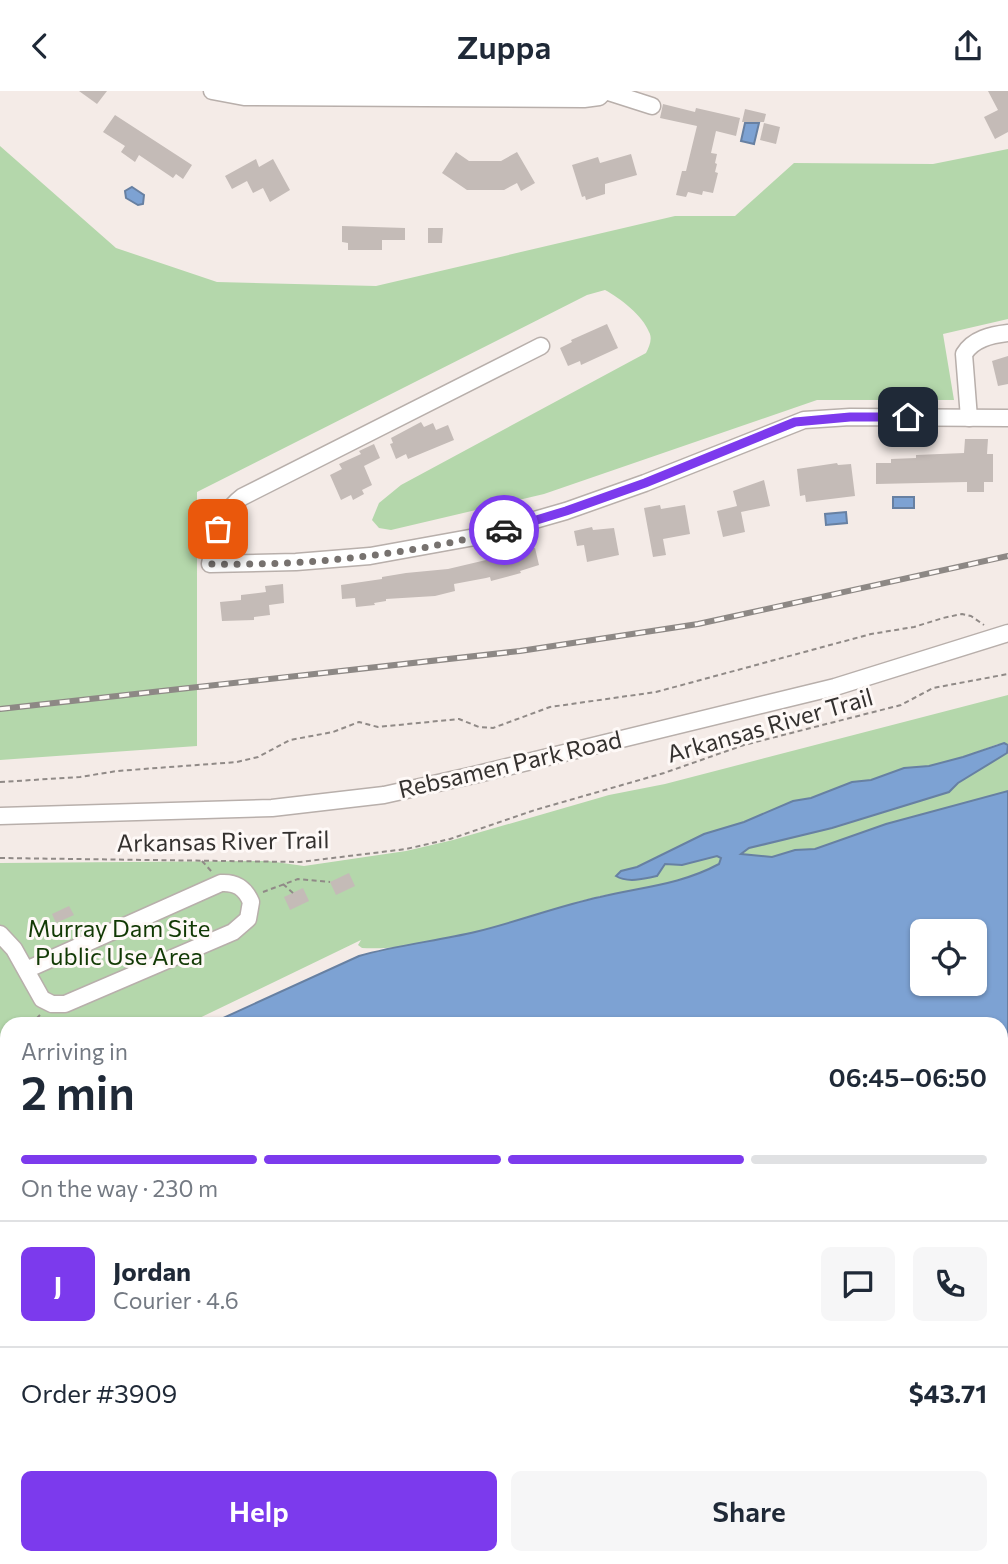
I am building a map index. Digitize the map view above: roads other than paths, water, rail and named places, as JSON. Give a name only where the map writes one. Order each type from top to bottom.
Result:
[{"type":"street","points":[[212,91],[244,97],[572,99],[599,97],[605,91],[652,106]]},
{"type":"street","points":[[969,418],[964,354],[970,346],[982,339],[1008,333]]},
{"type":"street","points":[[541,346],[242,497],[226,512],[218,529],[210,564],[296,562],[370,556],[475,537],[593,502],[804,420],[850,417],[1008,418]]},
{"type":"street","name":"Rebsamen Park Road","points":[[0,816],[272,808],[384,795],[835,687],[1002,635]]},
{"type":"street","points":[[0,934],[14,949],[42,999],[52,1004],[65,1004],[241,928],[251,913],[250,898],[236,884],[221,883],[26,969]]},
{"type":"water","points":[[745,123],[759,123],[754,144],[741,141]]},
{"type":"water","points":[[132,187],[144,195],[143,204],[138,205],[126,198],[125,191]]},
{"type":"water","points":[[893,497],[914,497],[914,508],[893,508]]},
{"type":"water","points":[[846,512],[847,523],[826,525],[825,514]]},
{"type":"water","points":[[1004,743],[1008,745],[1007,753],[958,783],[949,792],[832,828],[749,848],[741,854],[772,857],[795,850],[815,849],[886,824],[1008,791],[1008,1017],[225,1017],[359,956],[475,932],[584,901],[690,877],[719,864],[721,858],[717,856],[682,865],[665,864],[657,876],[647,878],[630,880],[616,876],[621,871],[637,867],[704,834],[744,822],[793,801],[811,798],[852,782],[871,780],[904,768],[929,766]]},
{"type":"railway","points":[[0,709],[520,651],[698,624],[1008,556]]},
{"type":"park label","name":"Murray Dam Site Public Use Area","points":[[119,943]]}]
